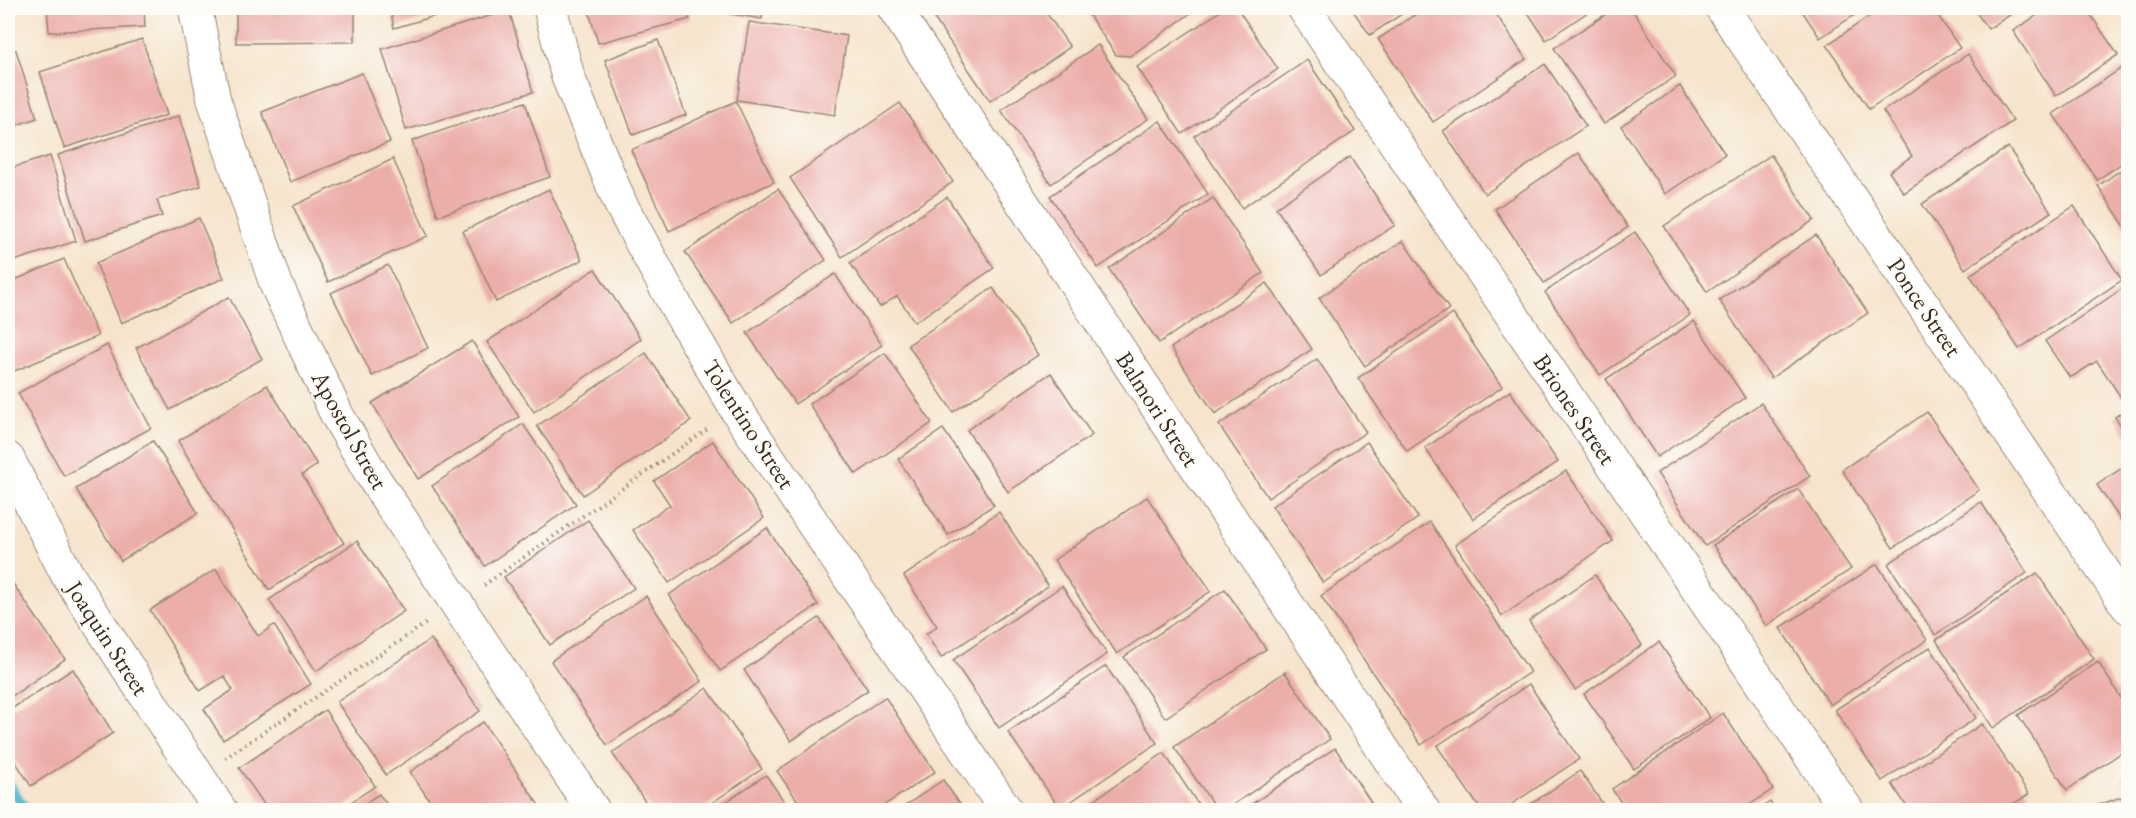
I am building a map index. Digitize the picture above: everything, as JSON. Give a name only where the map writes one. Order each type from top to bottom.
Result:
[{"type":"street","name":"Apostol Street","points":[[195,8],[214,100],[276,284],[337,415],[375,480],[593,810]]},
{"type":"street","name":"Tolentino Street","points":[[550,8],[568,77],[620,203],[677,308],[736,409],[1006,810]]},
{"type":"street","name":"Balmori Street","points":[[894,8],[1424,810]]},
{"type":"street","name":"Briones Street","points":[[1304,8],[1847,810]]},
{"type":"street","name":"Ponce Street","points":[[1722,8],[2128,607]]},
{"type":"street","name":"Joaquin Street","points":[[8,459],[67,574],[220,810]]},
{"type":"building","points":[[8,8],[12,8],[13,31],[8,32]]},
{"type":"building","points":[[47,8],[144,8],[145,27],[49,32]]},
{"type":"building","points":[[236,8],[355,8],[355,42],[236,43]]},
{"type":"building","points":[[390,8],[462,8],[394,28]]},
{"type":"building","points":[[588,8],[687,8],[690,19],[598,43]]},
{"type":"building","points":[[707,8],[764,8],[762,19],[707,10]]},
{"type":"building","points":[[927,8],[1043,8],[1070,47],[990,101]]},
{"type":"building","points":[[1088,8],[1198,8],[1130,56],[1116,55],[1088,14]]},
{"type":"building","points":[[1225,8],[1237,8],[1278,69],[1182,134],[1137,67]]},
{"type":"building","points":[[1351,8],[1411,8],[1370,35]]},
{"type":"building","points":[[1425,8],[1492,8],[1526,59],[1433,122],[1378,39]]},
{"type":"building","points":[[1525,8],[1594,8],[1546,40]]},
{"type":"building","points":[[1615,8],[1631,8],[1676,76],[1604,124],[1554,48]]},
{"type":"building","points":[[1800,8],[1865,8],[1820,38]]},
{"type":"building","points":[[1882,8],[1933,8],[1960,48],[1869,109],[1827,45]]},
{"type":"building","points":[[1973,8],[2021,8],[1988,29]]},
{"type":"building","points":[[2048,8],[2086,8],[2118,55],[2056,96],[2013,31]]},
{"type":"building","points":[[509,10],[533,92],[406,130],[382,49]]},
{"type":"building","points":[[749,22],[847,36],[835,115],[737,100]]},
{"type":"building","points":[[142,39],[167,115],[64,148],[40,72]]},
{"type":"building","points":[[658,40],[686,115],[633,135],[605,60]]},
{"type":"building","points":[[1098,45],[1148,119],[1051,184],[1001,110]]},
{"type":"building","points":[[16,50],[37,118],[8,128],[8,52]]},
{"type":"building","points":[[1968,54],[2013,121],[1904,193],[1889,172],[1912,156],[1883,111]]},
{"type":"building","points":[[1307,60],[1355,131],[1242,208],[1194,136]]},
{"type":"building","points":[[1545,64],[1586,126],[1485,194],[1443,131]]},
{"type":"building","points":[[2128,64],[2128,159],[2097,180],[2053,114]]},
{"type":"building","points":[[362,73],[390,142],[290,182],[262,112]]},
{"type":"building","points":[[1680,86],[1725,154],[1665,194],[1621,126]]},
{"type":"building","points":[[736,101],[774,182],[669,231],[631,150]]},
{"type":"building","points":[[525,102],[550,177],[438,216],[412,141]]},
{"type":"building","points":[[900,103],[953,182],[842,257],[790,178]]},
{"type":"building","points":[[179,116],[201,186],[157,200],[162,216],[85,241],[58,155]]},
{"type":"building","points":[[1160,121],[1208,194],[1098,268],[1050,196]]},
{"type":"building","points":[[2008,147],[2051,212],[1965,269],[1922,204]]},
{"type":"building","points":[[1579,153],[1628,227],[1544,283],[1495,209]]},
{"type":"building","points":[[1771,155],[1814,220],[1707,292],[1664,226]]},
{"type":"building","points":[[50,156],[76,241],[8,263],[8,169]]},
{"type":"building","points":[[1350,157],[1395,225],[1321,275],[1276,208]]},
{"type":"building","points":[[393,159],[428,236],[328,282],[293,206]]},
{"type":"building","points":[[2128,165],[2128,231],[2098,186]]},
{"type":"building","points":[[549,189],[582,260],[496,302],[463,231]]},
{"type":"building","points":[[778,189],[826,260],[733,323],[685,252]]},
{"type":"building","points":[[947,197],[994,268],[915,322],[897,296],[880,307],[850,263]]},
{"type":"building","points":[[1213,198],[1263,273],[1159,343],[1109,269]]},
{"type":"building","points":[[2074,206],[2122,280],[2019,349],[1970,275]]},
{"type":"building","points":[[199,218],[224,278],[121,323],[96,263]]},
{"type":"building","points":[[1635,232],[1690,315],[1600,375],[1545,292]]},
{"type":"building","points":[[1816,235],[1868,313],[1771,378],[1719,300]]},
{"type":"building","points":[[1403,241],[1449,309],[1365,366],[1319,298]]},
{"type":"building","points":[[64,259],[98,336],[12,372],[8,360],[8,283]]},
{"type":"building","points":[[388,265],[428,348],[372,376],[331,293]]},
{"type":"building","points":[[595,269],[641,339],[534,412],[487,342]]},
{"type":"building","points":[[835,274],[882,345],[795,404],[747,333]]},
{"type":"building","points":[[1267,283],[1312,349],[1215,414],[1171,348]]},
{"type":"building","points":[[2126,286],[2128,290],[2128,395],[2122,399],[2097,361],[2070,378],[2045,341]]},
{"type":"building","points":[[993,288],[1038,355],[953,412],[908,345]]},
{"type":"building","points":[[229,297],[262,359],[170,410],[136,348]]},
{"type":"building","points":[[1453,314],[1502,387],[1407,451],[1358,378]]},
{"type":"building","points":[[1694,321],[1745,398],[1657,457],[1606,379]]},
{"type":"building","points":[[472,341],[519,417],[418,479],[372,403]]},
{"type":"building","points":[[107,345],[151,428],[64,476],[18,393]]},
{"type":"building","points":[[646,353],[691,421],[583,495],[537,426]]},
{"type":"building","points":[[885,353],[932,423],[856,474],[809,404]]},
{"type":"building","points":[[1317,359],[1366,432],[1268,498],[1219,425]]},
{"type":"building","points":[[1051,373],[1092,435],[1008,492],[967,430]]},
{"type":"building","points":[[267,385],[317,465],[302,475],[344,543],[269,590],[178,441]]},
{"type":"building","points":[[1510,391],[1558,462],[1473,519],[1425,448]]},
{"type":"building","points":[[1761,403],[1810,476],[1705,546],[1657,473]]},
{"type":"building","points":[[2128,408],[2128,436],[2115,417]]},
{"type":"building","points":[[1927,412],[1979,490],[1893,548],[1842,470]]},
{"type":"building","points":[[523,424],[576,504],[485,566],[432,486]]},
{"type":"building","points":[[943,429],[994,505],[948,535],[898,459]]},
{"type":"building","points":[[153,441],[198,513],[121,561],[76,489]]},
{"type":"building","points":[[713,441],[764,518],[669,583],[633,530],[670,505],[654,481]]},
{"type":"building","points":[[1367,442],[1418,518],[1323,583],[1272,506]]},
{"type":"building","points":[[2128,464],[2128,531],[2097,485]]},
{"type":"building","points":[[1566,471],[1613,541],[1502,616],[1455,545]]},
{"type":"building","points":[[1798,489],[1851,569],[1766,626],[1713,545]]},
{"type":"building","points":[[1147,497],[1211,591],[1117,654],[1054,560]]},
{"type":"building","points":[[1981,502],[2027,573],[1935,635],[1888,564]]},
{"type":"building","points":[[999,512],[1048,586],[941,658],[926,634],[937,626],[904,576]]},
{"type":"building","points":[[588,520],[634,588],[550,645],[504,577]]},
{"type":"building","points":[[1430,522],[1530,672],[1421,745],[1321,596]]},
{"type":"building","points":[[767,528],[818,605],[720,671],[669,595]]},
{"type":"building","points":[[357,541],[404,611],[316,671],[269,600]]},
{"type":"building","points":[[1877,564],[1927,640],[1830,705],[1780,628]]},
{"type":"building","points":[[216,569],[258,636],[274,625],[311,684],[223,740],[204,709],[233,690],[224,676],[200,691],[150,610]]},
{"type":"building","points":[[2037,573],[2094,659],[1993,728],[1936,640]]},
{"type":"building","points":[[1595,575],[1642,645],[1575,690],[1529,621]]},
{"type":"building","points":[[14,585],[65,659],[8,699],[8,589]]},
{"type":"building","points":[[1062,586],[1107,654],[999,728],[953,660]]},
{"type":"building","points":[[1225,589],[1266,649],[1165,718],[1124,657]]},
{"type":"building","points":[[646,596],[702,681],[607,745],[551,661]]},
{"type":"building","points":[[819,618],[868,690],[791,741],[744,670]]},
{"type":"building","points":[[431,639],[480,711],[386,775],[337,702]]},
{"type":"building","points":[[1659,642],[1710,718],[1634,769],[1584,694]]},
{"type":"building","points":[[1930,647],[1976,718],[1882,781],[1835,710]]},
{"type":"building","points":[[2098,662],[2128,709],[2128,748],[2067,790],[2018,715]]},
{"type":"building","points":[[1106,666],[1157,743],[1060,809],[1008,732]]},
{"type":"building","points":[[73,669],[113,733],[31,786],[8,750],[8,711]]},
{"type":"building","points":[[1285,672],[1330,739],[1225,810],[1217,810],[1174,747]]},
{"type":"building","points":[[1529,684],[1579,759],[1503,810],[1481,810],[1437,746]]},
{"type":"building","points":[[707,688],[762,769],[701,810],[651,810],[612,753]]},
{"type":"building","points":[[885,697],[935,772],[877,810],[804,810],[777,771]]},
{"type":"building","points":[[325,710],[375,786],[339,810],[268,810],[239,768]]},
{"type":"building","points":[[1723,713],[1773,789],[1742,810],[1626,810],[1612,789]]},
{"type":"building","points":[[483,722],[540,807],[534,810],[436,810],[410,772]]},
{"type":"building","points":[[1982,724],[2029,794],[2004,810],[1909,810],[1892,784]]},
{"type":"building","points":[[1335,748],[1376,810],[1243,810]]},
{"type":"building","points":[[1164,753],[1202,810],[1079,810]]},
{"type":"building","points":[[1580,771],[1607,810],[1522,810]]},
{"type":"building","points":[[766,775],[790,810],[714,810]]},
{"type":"building","points":[[2128,777],[2128,797],[2122,779]]},
{"type":"building","points":[[943,780],[964,810],[899,810]]},
{"type":"building","points":[[379,794],[391,810],[354,810]]},
{"type":"building","points":[[2121,797],[2125,810],[2085,810]]},
{"type":"building","points":[[1770,802],[1775,810],[1758,810]]},
{"type":"waterway","points":[[8,782],[26,810]]}]
